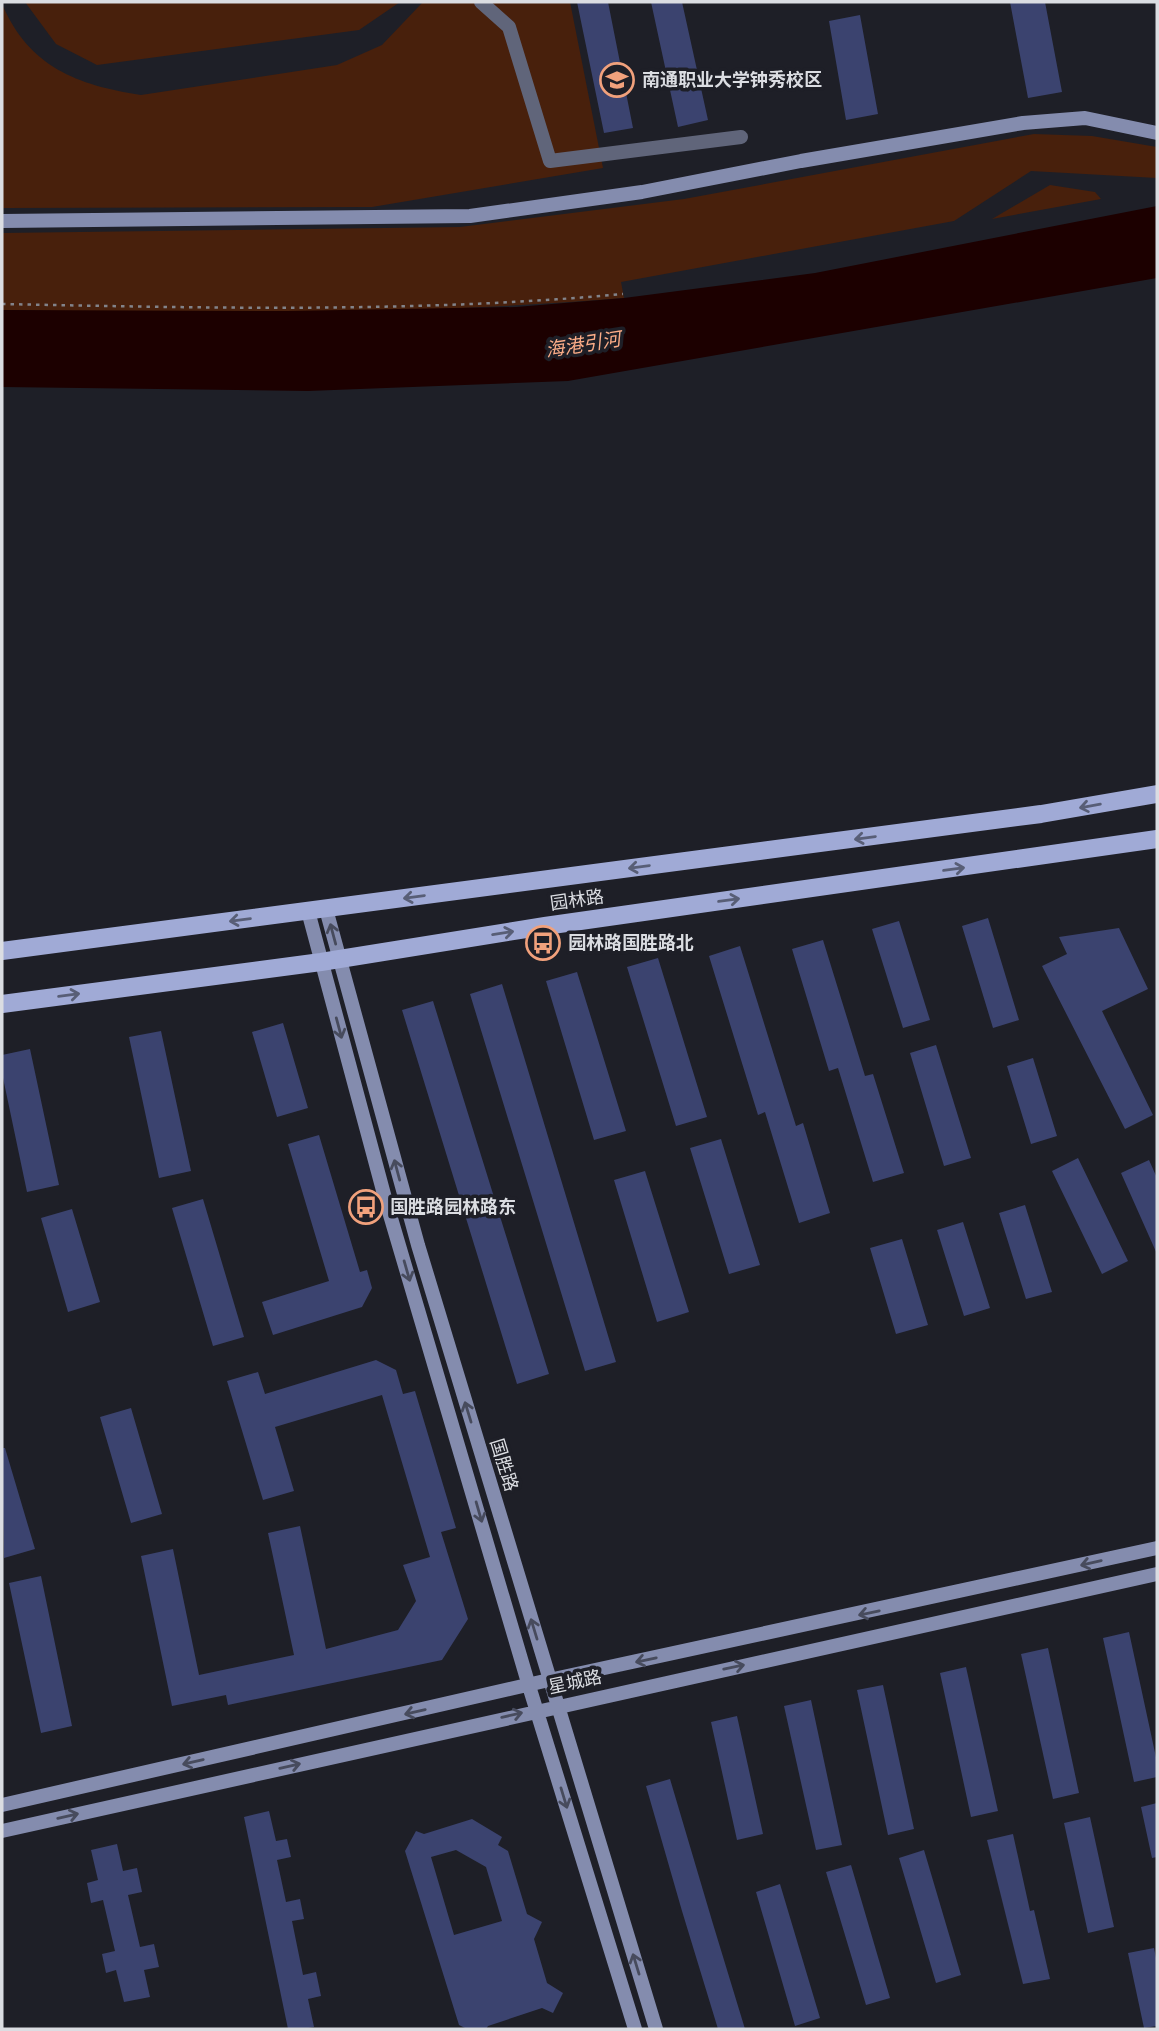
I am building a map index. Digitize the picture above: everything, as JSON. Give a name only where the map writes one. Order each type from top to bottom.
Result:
[{"type":"main road","name":"园林路","points":[[2,951],[1027,816],[1157,794]]},
{"type":"main road","name":"园林路","points":[[2,1004],[321,962],[545,926],[1157,839]]},
{"type":"street","points":[[481,2],[509,27],[550,161],[741,137]]},
{"type":"street","points":[[2,221],[470,216],[642,192],[881,146],[1023,123],[1085,118],[1157,133]]},
{"type":"street","points":[[317,910],[321,962],[386,1198],[529,1686],[635,2029]]},
{"type":"street","name":"国胜路","points":[[317,910],[339,959],[418,1245],[656,2029]]},
{"type":"street","name":"星城路","points":[[2,1805],[549,1680],[1157,1548]]},
{"type":"street","name":"星城路","points":[[2,1831],[1157,1574]]},
{"type":"path","points":[[2,304],[330,309],[513,304],[623,294]]},
{"type":"shaded area","points":[[25,2],[400,2],[359,30],[97,65],[56,44]]},
{"type":"shaded area","points":[[423,2],[570,2],[603,168],[372,207],[2,208],[2,4],[13,26],[41,58],[76,78],[141,95],[337,65],[382,45]]},
{"type":"shaded area","points":[[1034,134],[1092,136],[1157,147],[1157,178],[1031,171],[954,221],[621,282],[624,298],[469,308],[313,312],[2,310],[2,233],[460,227],[684,199]]},
{"type":"shaded area","points":[[1050,185],[1095,192],[1101,199],[992,219]]},
{"type":"water","name":"海港引河","points":[[1157,206],[1157,278],[568,381],[308,391],[2,387],[2,310],[287,311],[516,307],[624,298],[815,273]]},
{"type":"building","points":[[577,2],[608,2],[633,128],[604,133]]},
{"type":"building","points":[[651,2],[682,2],[708,120],[678,127]]},
{"type":"building","points":[[1010,2],[1045,2],[1062,92],[1028,98]]},
{"type":"building","points":[[860,15],[878,114],[846,120],[829,21]]},
{"type":"building","points":[[988,918],[1019,1020],[993,1028],[962,926]]},
{"type":"building","points":[[899,921],[930,1020],[903,1028],[872,929]]},
{"type":"building","points":[[1119,928],[1148,989],[1102,1011],[1153,1115],[1125,1129],[1042,966],[1067,954],[1059,937]]},
{"type":"building","points":[[823,940],[865,1076],[873,1074],[904,1173],[873,1182],[838,1068],[829,1071],[792,949]]},
{"type":"building","points":[[740,946],[796,1126],[803,1123],[830,1213],[799,1223],[765,1112],[758,1115],[709,956]]},
{"type":"building","points":[[658,958],[707,1117],[676,1126],[627,967]]},
{"type":"building","points":[[577,972],[626,1131],[594,1140],[546,981]]},
{"type":"building","points":[[502,984],[616,1362],[585,1371],[470,994]]},
{"type":"building","points":[[433,1001],[549,1374],[517,1384],[402,1010]]},
{"type":"building","points":[[283,1023],[308,1108],[277,1117],[252,1032]]},
{"type":"building","points":[[161,1031],[191,1171],[159,1178],[129,1037]]},
{"type":"building","points":[[936,1045],[971,1158],[944,1166],[910,1053]]},
{"type":"building","points":[[30,1049],[59,1185],[27,1192],[2,1073],[2,1055]]},
{"type":"building","points":[[1033,1058],[1057,1136],[1031,1144],[1007,1066]]},
{"type":"building","points":[[319,1135],[360,1272],[367,1270],[372,1288],[362,1307],[273,1335],[262,1302],[329,1281],[288,1144]]},
{"type":"building","points":[[721,1139],[760,1265],[729,1274],[690,1148]]},
{"type":"building","points":[[1078,1158],[1128,1261],[1102,1274],[1052,1171]]},
{"type":"building","points":[[1149,1160],[1157,1178],[1157,1254],[1121,1173]]},
{"type":"building","points":[[645,1171],[689,1312],[657,1322],[614,1180]]},
{"type":"building","points":[[203,1199],[244,1337],[213,1346],[172,1208]]},
{"type":"building","points":[[1025,1205],[1052,1292],[1026,1299],[999,1213]]},
{"type":"building","points":[[72,1209],[100,1302],[68,1312],[41,1218]]},
{"type":"building","points":[[963,1222],[990,1308],[964,1316],[937,1230]]},
{"type":"building","points":[[902,1239],[928,1325],[896,1334],[870,1248]]},
{"type":"building","points":[[376,1360],[396,1370],[403,1394],[415,1391],[456,1528],[441,1532],[468,1619],[442,1660],[228,1705],[226,1695],[172,1706],[141,1556],[173,1549],[199,1675],[294,1655],[268,1533],[300,1526],[326,1649],[398,1630],[416,1601],[403,1565],[430,1557],[382,1395],[275,1427],[294,1491],[263,1500],[227,1381],[258,1372],[265,1394]]},
{"type":"building","points":[[131,1408],[162,1514],[131,1523],[100,1417]]},
{"type":"building","points":[[2,1448],[5,1448],[35,1549],[4,1558]]},
{"type":"building","points":[[41,1576],[72,1726],[41,1733],[9,1583]]},
{"type":"building","points":[[1129,1632],[1157,1762],[1157,1777],[1134,1782],[1103,1638]]},
{"type":"building","points":[[1048,1648],[1079,1793],[1053,1799],[1021,1654]]},
{"type":"building","points":[[966,1667],[998,1811],[971,1817],[940,1673]]},
{"type":"building","points":[[883,1685],[914,1829],[888,1835],[857,1690]]},
{"type":"building","points":[[811,1700],[842,1845],[816,1850],[784,1706]]},
{"type":"building","points":[[737,1716],[763,1834],[737,1840],[711,1722]]},
{"type":"building","points":[[670,1779],[745,2029],[718,2029],[682,1911],[646,1786]]},
{"type":"building","points":[[1157,1803],[1157,1857],[1152,1858],[1141,1807]]},
{"type":"building","points":[[269,1811],[276,1841],[287,1839],[291,1857],[277,1860],[286,1902],[300,1899],[304,1919],[292,1921],[303,1975],[316,1972],[321,1996],[308,1999],[314,2027],[288,2029],[244,1817]]},
{"type":"building","points":[[1090,1817],[1114,1927],[1088,1933],[1064,1823]]},
{"type":"building","points":[[472,1819],[502,1837],[498,1845],[508,1851],[527,1914],[542,1922],[534,1939],[547,1983],[563,1993],[553,2013],[542,2008],[488,2026],[486,2029],[467,2029],[459,2025],[405,1851],[416,1831],[424,1834]],"holes":[[[456,1850],[486,1867],[502,1921],[454,1935],[431,1857]]]},
{"type":"building","points":[[1013,1834],[1030,1911],[1034,1910],[1050,1979],[1023,1984],[987,1840]]},
{"type":"building","points":[[117,1844],[123,1871],[137,1868],[142,1892],[128,1895],[140,1947],[154,1944],[159,1967],[144,1970],[150,1997],[124,2002],[116,1970],[106,1973],[102,1954],[115,1951],[103,1900],[91,1903],[87,1883],[98,1880],[91,1850]]},
{"type":"building","points":[[924,1850],[961,1975],[936,1983],[899,1858]]},
{"type":"building","points":[[851,1865],[890,1998],[866,2005],[826,1872]]},
{"type":"building","points":[[780,1884],[820,2018],[795,2026],[756,1892]]},
{"type":"building","points":[[1154,1948],[1157,1963],[1157,2026],[1144,2028],[1128,1953]]},
{"type":"place","name":"南通职业大学钟秀校区","points":[[617,80]]},
{"type":"place","name":"园林路国胜路北","points":[[543,943]]},
{"type":"place","name":"国胜路园林路东","points":[[366,1207]]}]
